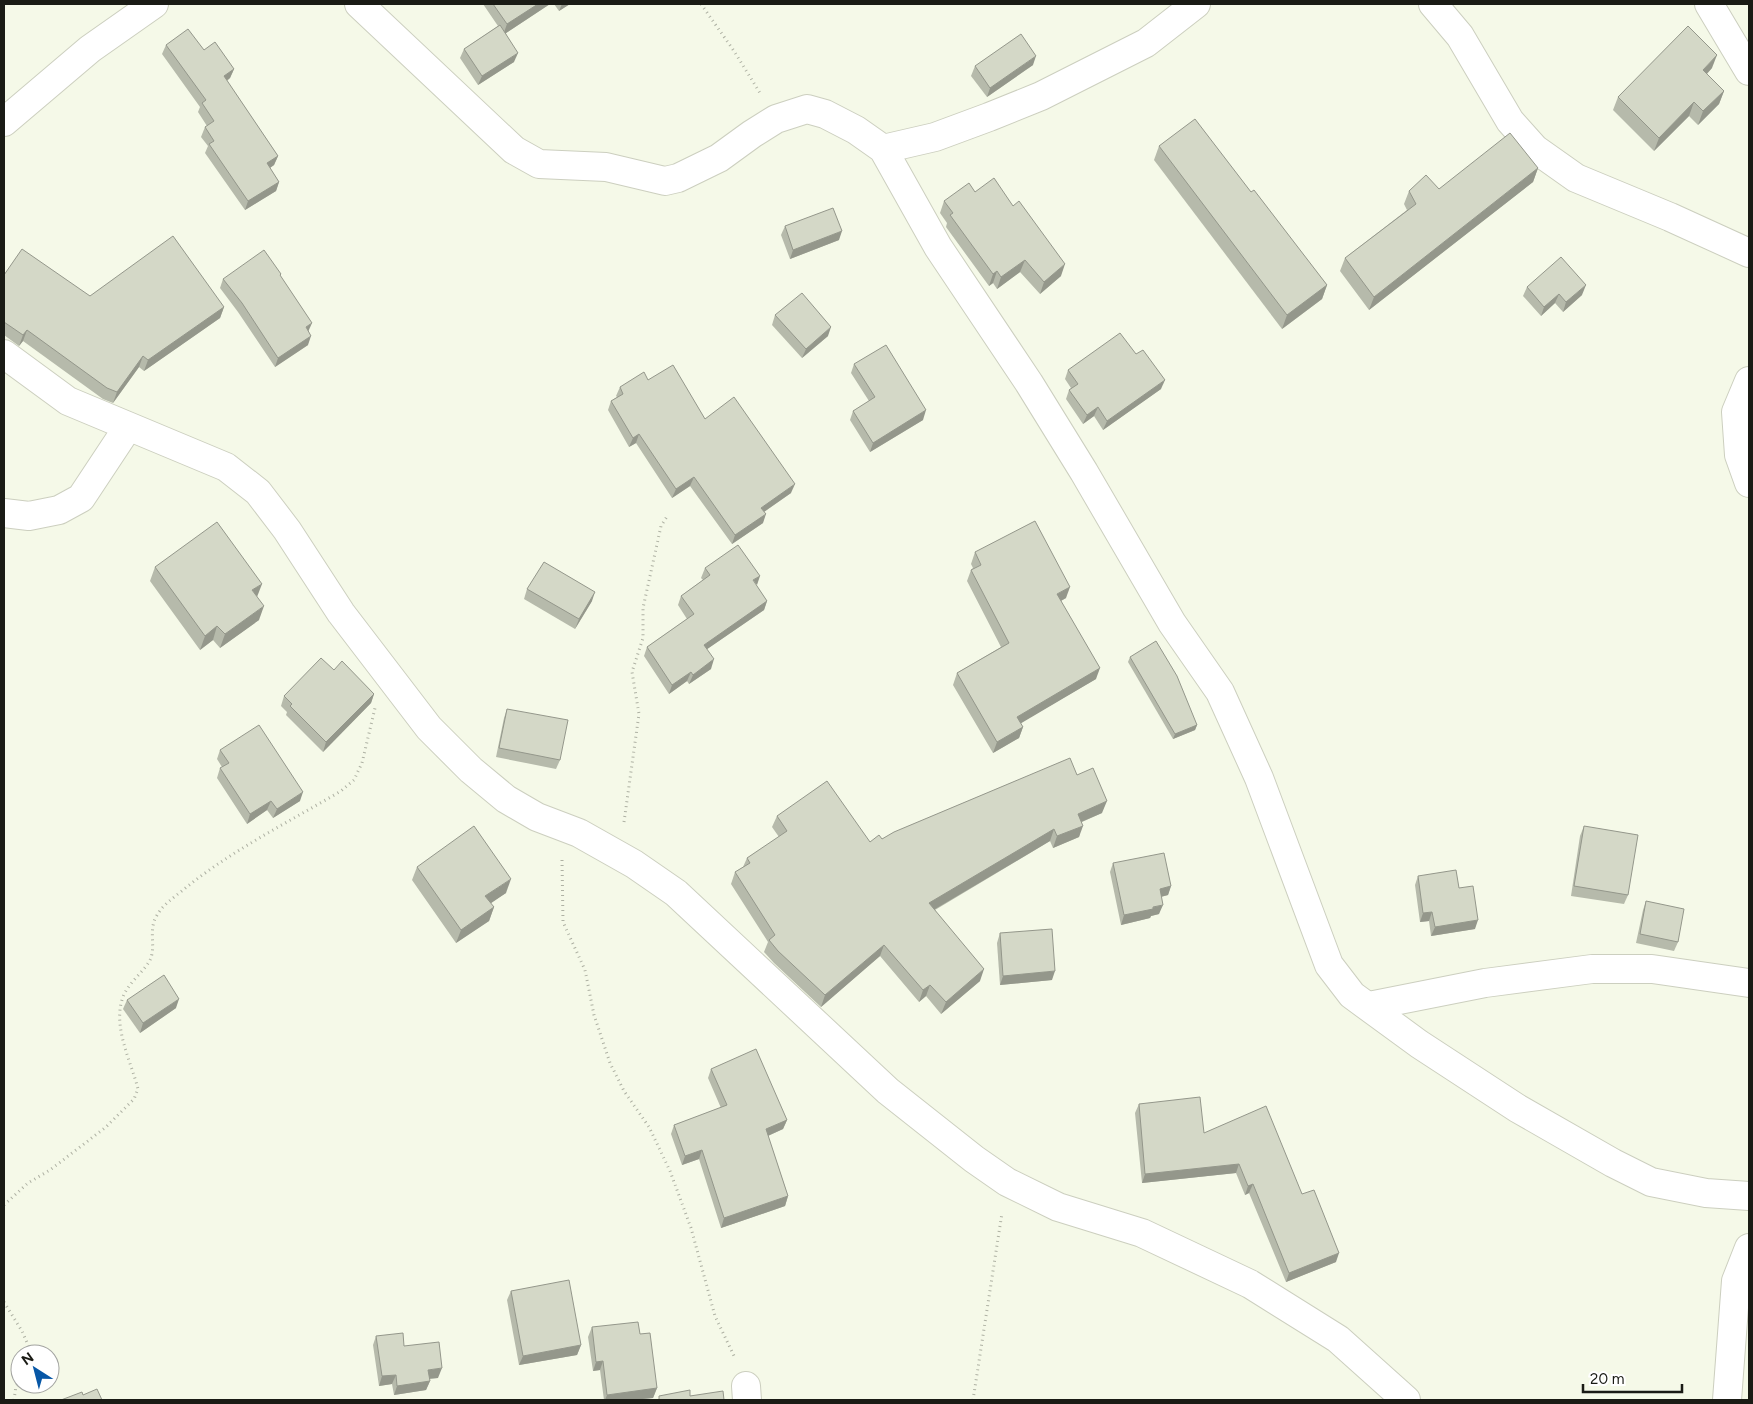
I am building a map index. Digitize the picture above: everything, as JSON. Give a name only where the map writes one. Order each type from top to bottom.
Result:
[{"type":"street","points":[[4,122],[90,49],[154,4]]},
{"type":"street","points":[[359,4],[514,150],[539,164],[606,167],[665,181],[678,178],[718,158],[776,119],[807,109],[825,114],[856,130],[883,149],[938,247],[1029,383],[1084,472],[1172,623],[1220,692],[1266,796],[1330,965],[1352,995],[1419,1044],[1517,1108],[1613,1163],[1651,1182],[1706,1193],[1749,1196]]},
{"type":"street","points":[[883,149],[935,137],[1040,96],[1146,43],[1196,4]]},
{"type":"street","points":[[1433,4],[1460,36],[1510,121],[1535,149],[1576,178],[1670,217],[1749,253]]},
{"type":"street","points":[[1709,4],[1749,71]]},
{"type":"street","points":[[4,354],[68,401],[226,467],[258,492],[287,530],[341,613],[382,668],[428,728],[471,770],[506,799],[536,817],[579,833],[634,864],[676,892],[888,1091],[931,1126],[1007,1182],[1058,1207],[1142,1233],[1250,1284],[1338,1339],[1406,1400]]},
{"type":"street","points":[[1749,381],[1736,412],[1739,455],[1749,482]]},
{"type":"street","points":[[4,513],[29,516],[59,510],[81,498],[128,427]]},
{"type":"street","points":[[1368,1006],[1485,983],[1592,969],[1652,969],[1749,982]]},
{"type":"street","points":[[1726,1400],[1736,1281],[1749,1248]]},
{"type":"path","points":[[701,4],[734,51],[776,119]]},
{"type":"path","points":[[618,855],[639,714],[632,672],[644,638],[643,608],[661,526],[668,515]]},
{"type":"path","points":[[4,1205],[28,1184],[50,1170],[106,1127],[134,1100],[138,1089],[119,1022],[123,997],[149,961],[153,951],[151,933],[154,920],[163,906],[241,848],[341,791],[354,780],[362,763],[368,742],[382,668]]},
{"type":"path","points":[[564,827],[562,922],[585,970],[594,1015],[610,1064],[624,1090],[649,1127],[670,1171],[691,1228],[715,1316],[730,1344],[746,1393]]},
{"type":"path","points":[[973,1400],[1007,1182]]},
{"type":"path","points":[[4,1302],[28,1344]]},
{"type":"building","points":[[493,4],[538,4],[507,24]]},
{"type":"building","points":[[500,25],[518,53],[482,76],[464,49]]},
{"type":"building","points":[[1688,26],[1717,55],[1703,70],[1724,91],[1703,111],[1694,102],[1659,138],[1618,97]]},
{"type":"building","points":[[188,29],[204,50],[215,42],[234,69],[224,76],[278,156],[267,163],[279,182],[248,201],[209,144],[214,141],[205,127],[214,121],[202,103],[206,100],[166,45]]},
{"type":"building","points":[[1021,34],[1036,56],[990,88],[975,66]]},
{"type":"building","points":[[1195,119],[1251,192],[1254,190],[1327,285],[1287,315],[1159,146]]},
{"type":"building","points":[[1510,133],[1538,168],[1374,297],[1345,258],[1416,204],[1409,191],[1426,175],[1439,189]]},
{"type":"building","points":[[994,178],[1013,206],[1019,201],[1065,264],[1044,282],[1025,260],[1001,277],[997,271],[993,274],[950,215],[953,213],[944,201],[969,183],[975,192]]},
{"type":"building","points":[[833,208],[842,231],[793,250],[785,226]]},
{"type":"building","points":[[173,236],[224,307],[148,360],[143,356],[117,392],[107,388],[27,330],[23,335],[4,322],[4,275],[22,249],[90,296]]},
{"type":"building","points":[[264,250],[312,323],[306,327],[311,336],[278,358],[242,303],[223,279]]},
{"type":"building","points":[[1561,257],[1586,285],[1566,302],[1559,294],[1544,307],[1527,287]]},
{"type":"building","points":[[802,293],[831,327],[806,349],[775,315]]},
{"type":"building","points":[[1120,333],[1136,354],[1143,350],[1165,380],[1107,421],[1098,407],[1087,415],[1069,390],[1078,384],[1068,370]]},
{"type":"building","points":[[886,345],[926,410],[873,443],[853,411],[875,397],[854,364]]},
{"type":"building","points":[[673,365],[705,419],[734,397],[795,484],[761,508],[766,514],[735,535],[694,477],[676,489],[639,434],[633,438],[611,401],[623,394],[620,387],[644,372],[648,380]]},
{"type":"building","points":[[1035,521],[1070,587],[1057,594],[1100,668],[1017,717],[1023,727],[997,742],[957,673],[1009,643],[971,570],[981,565],[975,552]]},
{"type":"building","points":[[217,522],[262,584],[252,590],[264,606],[225,634],[217,626],[205,636],[155,567]]},
{"type":"building","points":[[738,545],[760,576],[753,580],[767,601],[704,645],[714,659],[693,675],[691,672],[672,685],[647,647],[694,614],[681,596],[710,575],[705,568]]},
{"type":"building","points":[[544,562],[595,592],[579,619],[527,589]]},
{"type":"building","points":[[1156,641],[1177,676],[1197,725],[1175,734],[1130,657]]},
{"type":"building","points":[[321,658],[334,670],[342,661],[374,694],[326,742],[290,706],[292,704],[284,696]]},
{"type":"building","points":[[507,709],[568,720],[560,760],[499,748]]},
{"type":"building","points":[[259,725],[303,792],[277,809],[271,801],[250,814],[220,768],[229,763],[220,750]]},
{"type":"building","points":[[1070,758],[1077,775],[1093,768],[1107,801],[1078,814],[1083,826],[1057,836],[1054,829],[929,903],[984,969],[946,1002],[930,985],[923,990],[884,945],[825,995],[778,951],[769,940],[775,935],[735,872],[750,863],[747,858],[787,831],[777,816],[827,781],[870,842],[879,835],[882,839],[894,832]]},
{"type":"building","points":[[474,826],[511,879],[485,896],[494,907],[461,930],[417,867]]},
{"type":"building","points":[[1584,826],[1638,835],[1628,895],[1574,886]]},
{"type":"building","points":[[1164,853],[1171,886],[1160,889],[1163,905],[1124,915],[1113,863]]},
{"type":"building","points":[[1456,870],[1459,888],[1473,886],[1478,920],[1435,927],[1432,912],[1423,913],[1418,876]]},
{"type":"building","points":[[1646,901],[1684,909],[1678,942],[1640,934]]},
{"type":"building","points":[[1052,929],[1055,971],[1003,976],[1000,933]]},
{"type":"building","points":[[164,975],[179,999],[143,1023],[127,1000]]},
{"type":"building","points":[[756,1049],[787,1120],[766,1129],[788,1196],[724,1218],[702,1150],[685,1156],[674,1125],[727,1105],[711,1069]]},
{"type":"building","points":[[1200,1097],[1204,1133],[1266,1106],[1302,1194],[1314,1190],[1339,1253],[1289,1273],[1253,1184],[1248,1186],[1239,1164],[1145,1174],[1139,1104]]},
{"type":"building","points":[[569,1280],[581,1345],[523,1356],[511,1291]]},
{"type":"building","points":[[638,1322],[640,1334],[650,1333],[657,1388],[607,1395],[603,1361],[596,1362],[592,1327]]},
{"type":"building","points":[[403,1333],[404,1346],[439,1342],[442,1368],[428,1370],[430,1381],[397,1386],[396,1375],[382,1376],[376,1336]]},
{"type":"building","points":[[97,1389],[102,1400],[61,1400],[82,1392],[83,1395]]},
{"type":"building","points":[[690,1390],[690,1396],[723,1391],[724,1400],[659,1400],[659,1396]]}]
